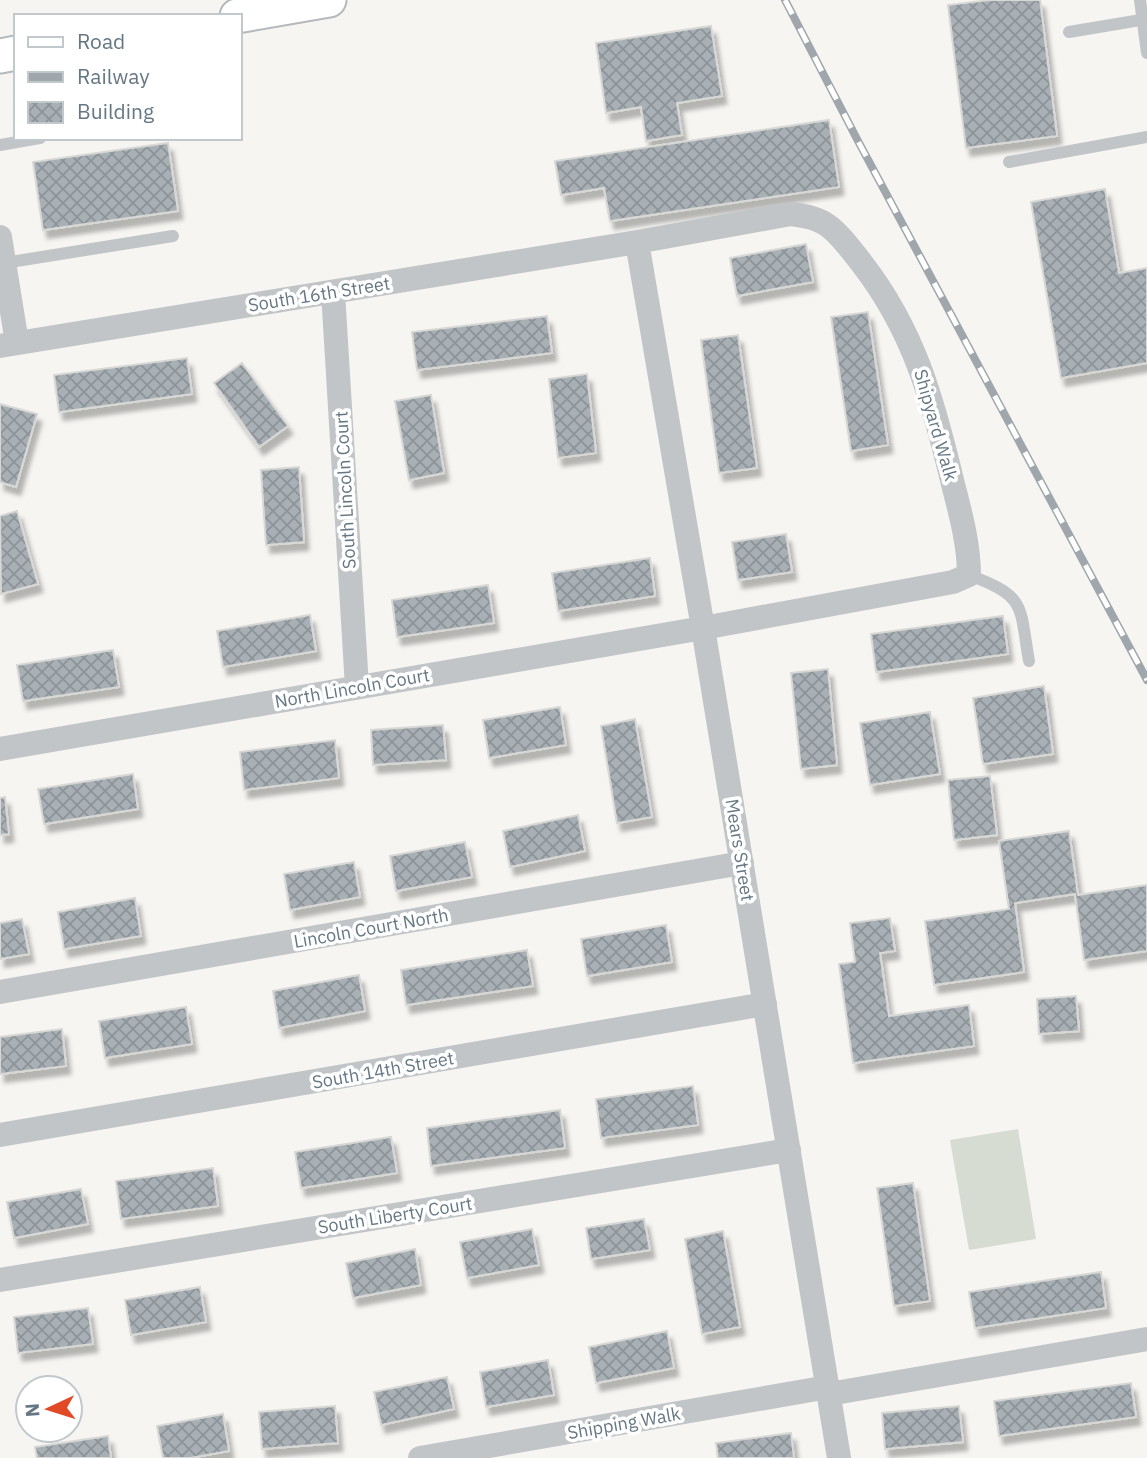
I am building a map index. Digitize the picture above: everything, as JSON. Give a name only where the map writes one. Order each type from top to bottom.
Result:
[{"type":"main road","points":[[242,15],[279,4],[329,0]]},
{"type":"street","name":"Shipyard Walk","points":[[637,242],[791,214],[813,217],[830,227],[882,289],[908,337],[927,384],[964,528],[969,575]]},
{"type":"street","points":[[0,237],[9,345]]},
{"type":"street","name":"South 16th Street","points":[[9,345],[637,242]]},
{"type":"street","name":"Mears Street","points":[[637,242],[839,1458]]},
{"type":"street","name":"South Lincoln Court","points":[[333,292],[357,687]]},
{"type":"street","points":[[703,628],[953,582],[969,575]]},
{"type":"street","name":"North Lincoln Court","points":[[1,744],[703,628]]},
{"type":"street","name":"Lincoln Court North","points":[[0,992],[742,863]]},
{"type":"street","name":"South 14th Street","points":[[0,1135],[765,1004]]},
{"type":"street","name":"South Liberty Court","points":[[0,1280],[789,1150]]},
{"type":"street","name":"Shipping Walk","points":[[420,1458],[1147,1339]]},
{"type":"lane","points":[[1140,0],[1145,20],[1147,53]]},
{"type":"lane","points":[[1069,33],[1145,20]]},
{"type":"lane","points":[[1009,162],[1147,137]]},
{"type":"lane","points":[[0,145],[29,140]]},
{"type":"lane","points":[[4,263],[173,236]]},
{"type":"lane","points":[[969,575],[1010,594],[1019,606],[1029,661]]},
{"type":"shaded area","points":[[1018,1129],[1036,1239],[969,1250],[950,1140]]},
{"type":"building","points":[[990,0],[1040,0],[1057,136],[966,148],[948,5]]},
{"type":"building","points":[[711,26],[722,96],[677,103],[682,135],[646,141],[641,107],[606,113],[596,43]]},
{"type":"building","points":[[829,120],[839,187],[610,221],[604,188],[561,195],[555,161]]},
{"type":"building","points":[[168,143],[178,211],[43,230],[33,162]]},
{"type":"building","points":[[1105,189],[1119,273],[1147,268],[1147,363],[1061,378],[1031,202]]},
{"type":"building","points":[[806,244],[813,282],[737,296],[730,258]]},
{"type":"building","points":[[868,312],[888,445],[851,451],[831,317]]},
{"type":"building","points":[[547,316],[552,353],[417,370],[412,332]]},
{"type":"building","points":[[738,335],[757,468],[719,473],[701,340]]},
{"type":"building","points":[[187,358],[192,394],[59,412],[54,375]]},
{"type":"building","points":[[242,363],[288,426],[259,447],[214,383]]},
{"type":"building","points":[[587,374],[596,453],[558,458],[549,379]]},
{"type":"building","points":[[431,395],[444,473],[409,480],[395,401]]},
{"type":"building","points":[[0,404],[37,414],[16,487],[0,482]]},
{"type":"building","points":[[299,467],[304,542],[266,545],[261,470]]},
{"type":"building","points":[[17,511],[38,584],[1,594],[0,516]]},
{"type":"building","points":[[786,534],[792,572],[738,580],[732,542]]},
{"type":"building","points":[[650,558],[655,596],[558,611],[552,573]]},
{"type":"building","points":[[488,585],[494,623],[397,637],[392,600]]},
{"type":"building","points":[[310,615],[316,651],[223,667],[217,631]]},
{"type":"building","points":[[1003,616],[1008,654],[876,672],[871,634]]},
{"type":"building","points":[[113,650],[119,687],[23,701],[17,665]]},
{"type":"building","points":[[828,669],[837,765],[801,769],[791,673]]},
{"type":"building","points":[[1044,686],[1053,754],[983,764],[973,698]]},
{"type":"building","points":[[560,707],[566,745],[489,758],[483,720]]},
{"type":"building","points":[[930,712],[940,774],[870,785],[860,723]]},
{"type":"building","points":[[635,719],[652,817],[617,823],[601,726]]},
{"type":"building","points":[[443,725],[446,760],[373,765],[371,730]]},
{"type":"building","points":[[335,740],[339,778],[244,790],[240,752]]},
{"type":"building","points":[[133,774],[138,809],[44,824],[38,789]]},
{"type":"building","points":[[990,776],[997,835],[954,840],[948,780]]},
{"type":"building","points":[[5,797],[9,834],[0,835],[0,798]]},
{"type":"building","points":[[578,815],[585,851],[510,867],[503,831]]},
{"type":"building","points":[[1069,831],[1078,895],[1147,885],[1147,951],[1084,960],[1075,894],[1015,903],[1024,972],[934,985],[925,921],[1009,909],[999,841]]},
{"type":"building","points":[[465,842],[472,877],[396,891],[390,856]]},
{"type":"building","points":[[354,862],[360,897],[290,910],[284,874]]},
{"type":"building","points":[[135,898],[141,936],[64,949],[58,912]]},
{"type":"building","points":[[890,918],[895,951],[880,953],[889,1016],[969,1005],[974,1046],[853,1063],[839,964],[855,962],[850,923]]},
{"type":"building","points":[[22,919],[29,954],[0,959],[0,923]]},
{"type":"building","points":[[666,925],[672,962],[587,976],[581,939]]},
{"type":"building","points":[[527,950],[533,986],[406,1005],[401,970]]},
{"type":"building","points":[[359,975],[365,1011],[279,1028],[273,991]]},
{"type":"building","points":[[1076,996],[1079,1031],[1039,1034],[1037,999]]},
{"type":"building","points":[[186,1007],[192,1044],[105,1058],[99,1021]]},
{"type":"building","points":[[62,1029],[66,1066],[0,1074],[0,1037]]},
{"type":"building","points":[[693,1086],[698,1125],[601,1138],[596,1099]]},
{"type":"building","points":[[560,1110],[565,1148],[431,1166],[427,1128]]},
{"type":"building","points":[[391,1137],[397,1173],[301,1188],[295,1152]]},
{"type":"building","points":[[213,1168],[218,1206],[121,1219],[116,1181]]},
{"type":"building","points":[[913,1183],[930,1301],[894,1306],[877,1188]]},
{"type":"building","points":[[81,1189],[88,1224],[14,1238],[7,1202]]},
{"type":"building","points":[[644,1219],[650,1250],[591,1259],[586,1228]]},
{"type":"building","points":[[532,1229],[539,1265],[467,1278],[460,1242]]},
{"type":"building","points":[[723,1231],[740,1327],[702,1334],[685,1239]]},
{"type":"building","points":[[415,1249],[421,1285],[353,1298],[346,1263]]},
{"type":"building","points":[[1101,1272],[1106,1308],[975,1328],[969,1292]]},
{"type":"building","points":[[200,1287],[206,1322],[131,1335],[125,1300]]},
{"type":"building","points":[[88,1308],[93,1344],[18,1353],[14,1317]]},
{"type":"building","points":[[667,1331],[674,1368],[596,1383],[589,1347]]},
{"type":"building","points":[[548,1360],[554,1395],[486,1407],[480,1372]]},
{"type":"building","points":[[447,1377],[454,1409],[381,1425],[374,1392]]},
{"type":"building","points":[[1131,1383],[1136,1417],[999,1436],[994,1401]]},
{"type":"building","points":[[335,1406],[338,1443],[262,1449],[259,1412]]},
{"type":"building","points":[[959,1406],[963,1442],[885,1449],[882,1413]]},
{"type":"building","points":[[223,1414],[229,1451],[190,1458],[163,1458],[157,1426]]},
{"type":"building","points":[[791,1433],[794,1458],[718,1458],[716,1443]]},
{"type":"building","points":[[108,1436],[111,1458],[37,1458],[35,1447],[84,1444],[84,1440]]},
{"type":"railway","points":[[785,0],[1147,680]]}]
